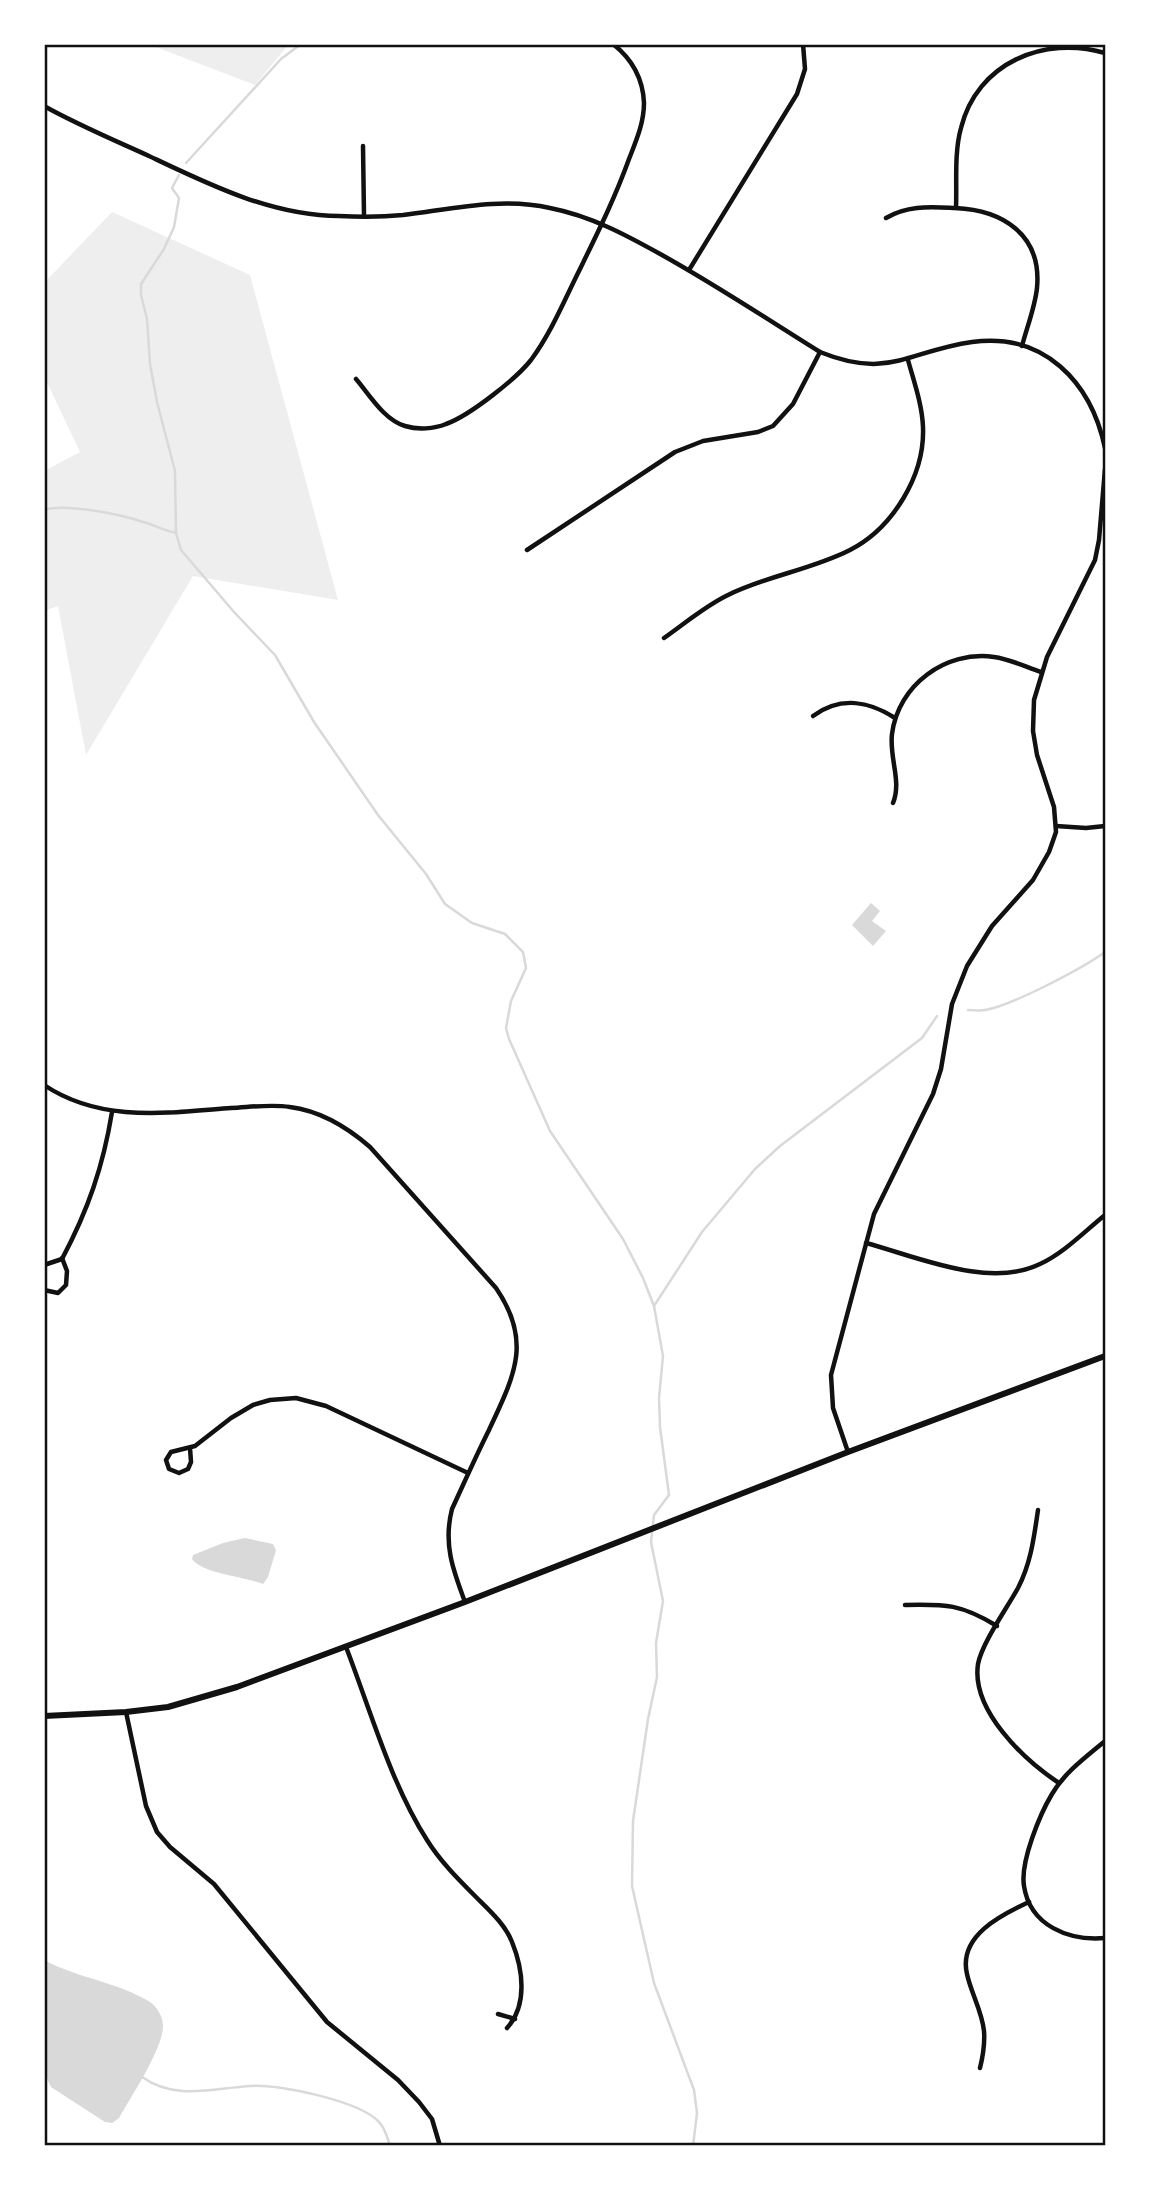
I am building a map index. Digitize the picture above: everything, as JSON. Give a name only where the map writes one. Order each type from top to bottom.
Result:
[{"type":"street","points":[[356,379],[387,415],[402,426],[419,429],[446,424],[460,417],[502,387],[530,361],[553,323],[602,224],[641,129],[642,87],[637,71],[623,52],[613,44]]},
{"type":"street","points":[[689,270],[797,94],[804,69],[803,44]]},
{"type":"street","points":[[956,208],[957,145],[961,127],[970,105],[986,81],[1017,59],[1040,50],[1062,46],[1083,47],[1105,53]]},
{"type":"street","points":[[44,106],[225,191],[263,203],[336,216],[401,215],[478,205],[514,204],[550,208],[602,224],[689,270],[820,352],[841,361],[884,365],[974,342],[999,341],[1022,346],[1057,363],[1072,377],[1093,409],[1105,448]]},
{"type":"street","points":[[363,146],[364,216]]},
{"type":"street","points":[[886,218],[912,207],[981,210],[1002,218],[1019,232],[1031,250],[1036,267],[1037,286],[1022,346]]},
{"type":"street","points":[[527,550],[675,452],[703,441],[758,432],[773,426],[793,404],[820,352]]},
{"type":"street","points":[[664,638],[726,596],[848,551],[868,540],[885,523],[912,480],[922,446],[921,410],[908,360]]},
{"type":"street","points":[[848,1452],[833,1408],[831,1375],[880,1199],[933,1094],[941,1069],[952,1004],[967,966],[992,926],[1039,870],[1049,852],[1056,826],[1054,807],[1037,755],[1033,731],[1034,700],[1041,672],[1095,560],[1105,469]]},
{"type":"street","points":[[893,803],[897,789],[891,746],[895,718],[917,683],[934,669],[953,660],[973,656],[993,657],[1041,672]]},
{"type":"street","points":[[813,716],[833,704],[851,702],[874,707],[895,718]]},
{"type":"street","points":[[1056,826],[1105,826]]},
{"type":"street","points":[[44,1085],[83,1105],[112,1112],[146,1114],[264,1106],[291,1107],[314,1112],[354,1133],[370,1147],[496,1288],[507,1303],[514,1321],[518,1348],[514,1374],[452,1509],[447,1537],[450,1563],[465,1602]]},
{"type":"street","points":[[44,1265],[62,1258],[81,1222],[106,1150],[112,1112]]},
{"type":"street","points":[[866,1243],[979,1274],[1002,1275],[1028,1270],[1043,1263],[1105,1215]]},
{"type":"street","points":[[44,1290],[58,1293],[66,1285],[67,1271],[62,1258]]},
{"type":"street","points":[[44,1716],[126,1712],[175,1706],[211,1696],[465,1602],[848,1452],[1105,1356]]},
{"type":"street","points":[[190,1448],[191,1461],[188,1469],[179,1474],[167,1466],[166,1456],[175,1450],[190,1448],[246,1408],[270,1400],[296,1398],[326,1406],[468,1473]]},
{"type":"street","points":[[1038,1510],[1027,1567],[979,1663],[977,1680],[988,1710],[1021,1753],[1059,1783]]},
{"type":"street","points":[[905,1605],[957,1606],[997,1626]]},
{"type":"street","points":[[346,1647],[416,1823],[442,1860],[498,1920],[512,1941],[522,1988],[515,2020],[507,2028]]},
{"type":"street","points":[[126,1712],[146,1806],[157,1832],[170,1847],[214,1884],[327,2022],[390,2073],[419,2102],[432,2119],[440,2146]]},
{"type":"street","points":[[1105,1741],[1059,1783],[1043,1812],[1026,1860],[1024,1885],[1029,1902],[1038,1916],[1059,1932],[1074,1937],[1105,1938]]},
{"type":"street","points":[[979,2068],[984,2051],[984,2032],[966,1973],[967,1955],[975,1938],[985,1927],[1029,1902]]},
{"type":"street","points":[[498,2014],[515,2020]]},
{"type":"shaded area","points":[[148,44],[289,44],[255,85]]},
{"type":"shaded area","points":[[112,212],[250,275],[338,600],[193,576],[86,755],[58,606],[44,611],[44,471],[80,452],[44,376],[44,283]]},
{"type":"shaded area","points":[[871,903],[880,911],[872,921],[886,931],[873,946],[852,925]]},
{"type":"shaded area","points":[[245,1538],[273,1544],[276,1550],[268,1577],[263,1584],[205,1568],[192,1559],[193,1555],[223,1543]]},
{"type":"shaded area","points":[[44,1960],[138,1995],[153,2004],[161,2016],[162,2034],[153,2059],[119,2118],[112,2123],[105,2122],[51,2087],[44,2072]]},
{"type":"waterway","points":[[186,163],[281,59],[301,44]]},
{"type":"waterway","points":[[179,175],[172,188],[179,198],[174,227],[164,249],[141,284],[141,295],[147,319],[150,364],[157,402],[175,471],[176,533],[181,550],[275,655],[314,722],[378,815],[426,874],[445,904],[472,923],[505,934],[523,952],[526,968],[511,1001],[506,1028],[509,1039],[550,1131],[623,1239],[654,1306],[663,1356],[659,1398],[660,1427],[669,1495],[654,1515],[651,1542],[663,1601],[656,1643],[657,1677],[633,1821],[632,1886],[654,1983],[694,2090],[697,2113],[693,2146]]},
{"type":"waterway","points":[[44,510],[64,508],[106,513],[176,533]]},
{"type":"waterway","points":[[968,1010],[997,1007],[1029,994],[1105,952]]},
{"type":"waterway","points":[[654,1306],[702,1232],[755,1169],[780,1146],[922,1038],[937,1016]]},
{"type":"waterway","points":[[142,2077],[168,2089],[181,2091],[264,2086],[318,2095],[369,2114],[381,2124],[390,2146]]}]
